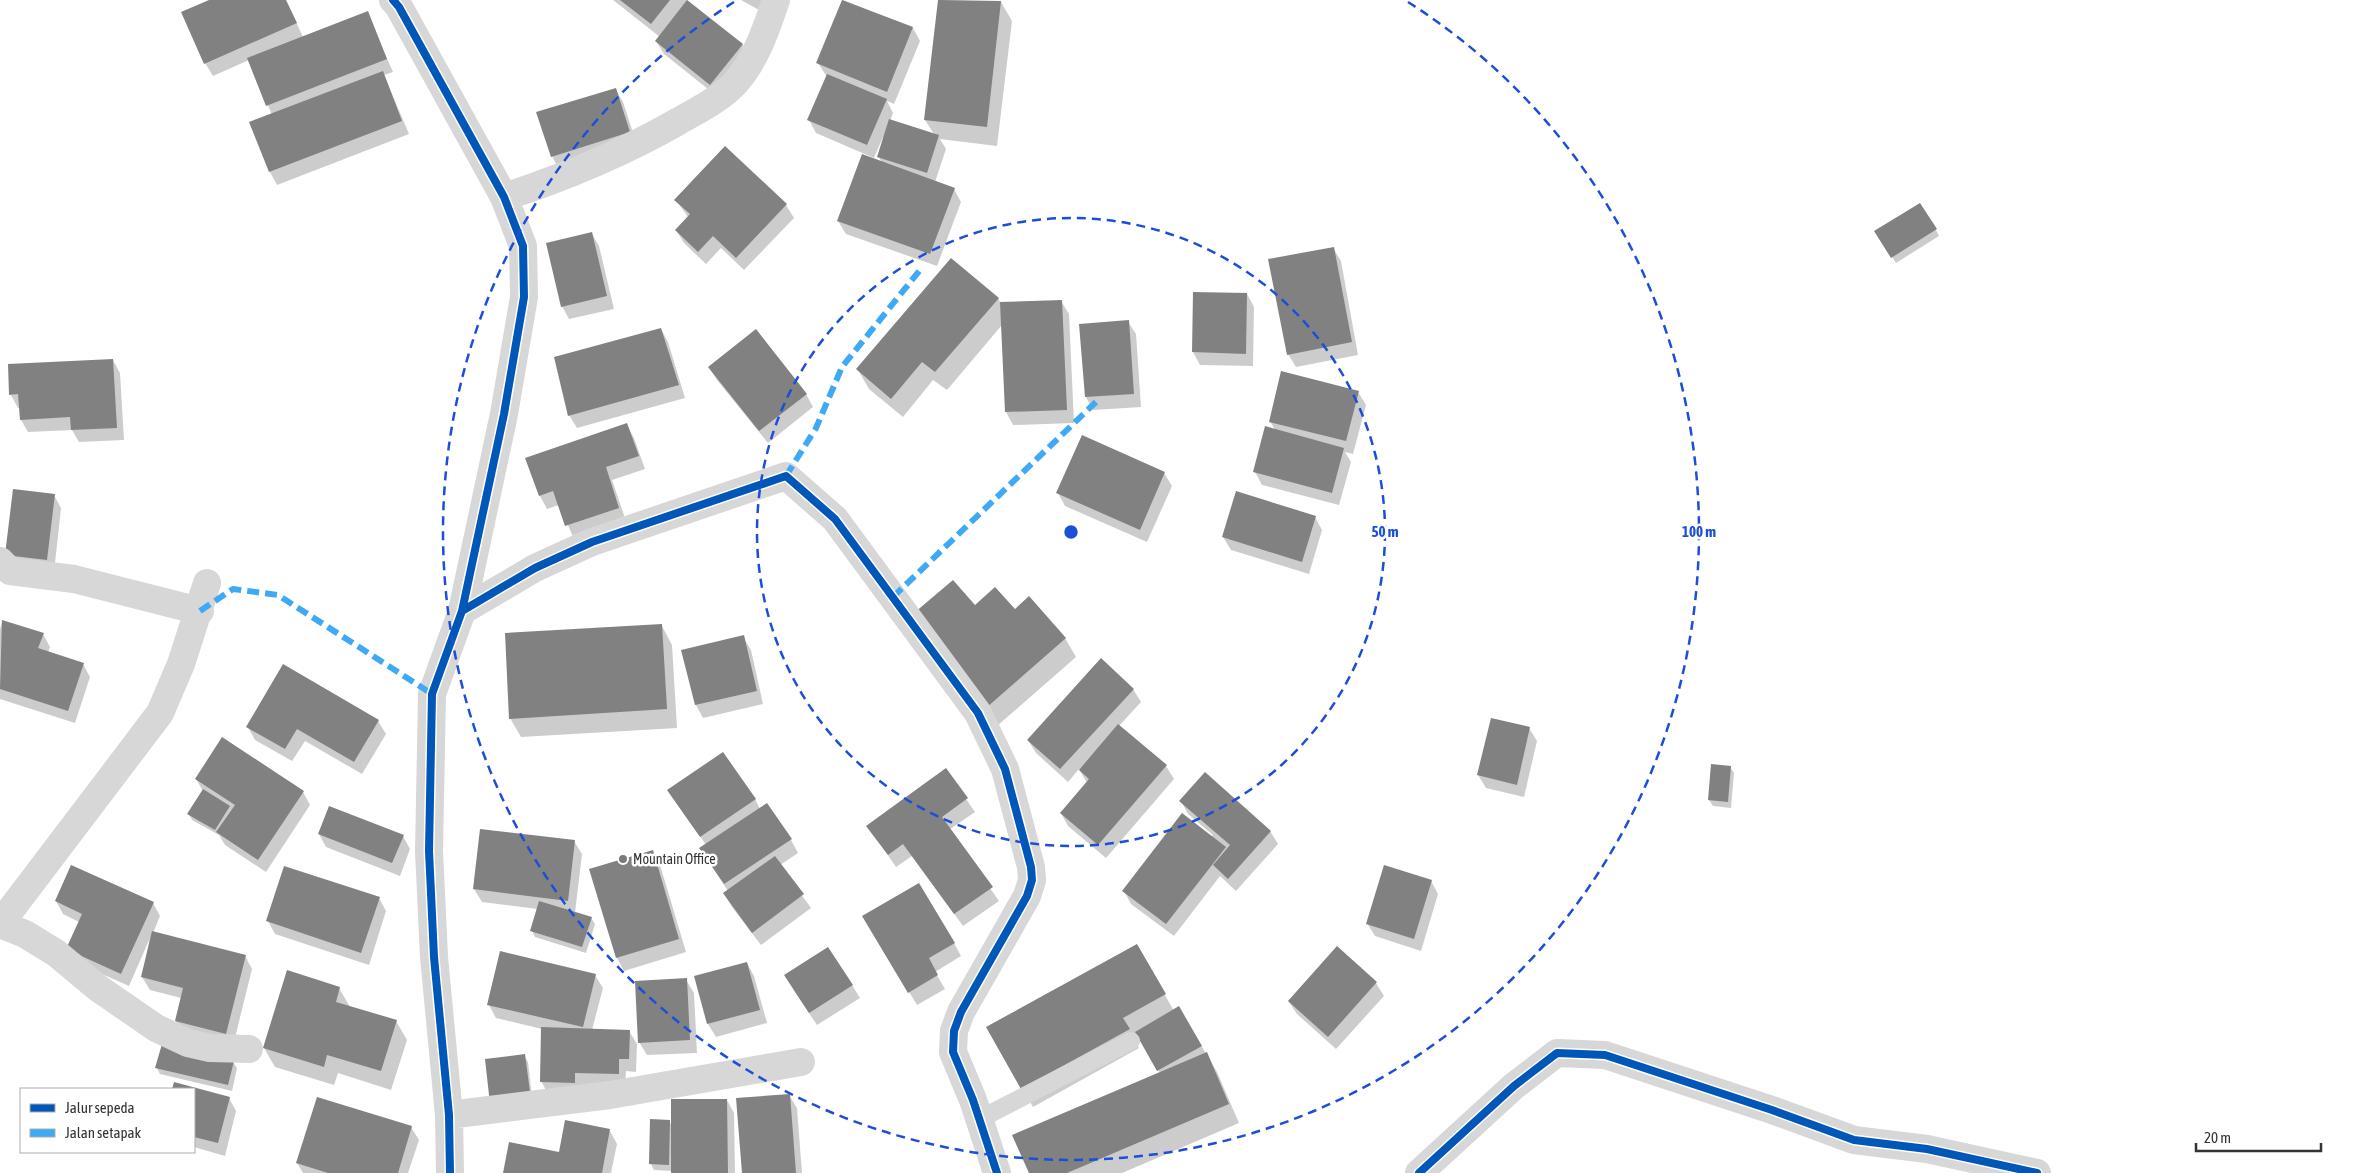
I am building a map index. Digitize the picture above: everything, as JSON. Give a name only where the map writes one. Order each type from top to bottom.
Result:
[{"type":"street","points":[[393,0],[399,7],[504,197],[523,246],[524,297],[504,414],[462,611],[432,694],[430,861],[434,957],[449,1115],[450,1173]]},
{"type":"street","points":[[504,197],[559,179],[636,145],[698,110],[735,82],[760,47],[776,0]]},
{"type":"street","points":[[462,611],[534,568],[592,542],[786,476],[835,519],[978,713],[1005,769],[1031,867],[1032,880],[1027,896],[961,1012],[954,1031],[953,1052],[980,1119],[997,1173]]},
{"type":"street","points":[[0,561],[10,571],[74,579],[200,611]]},
{"type":"street","points":[[207,583],[200,611],[181,664],[160,713],[9,896],[0,924],[26,934],[56,953],[98,988],[156,1028],[188,1043],[210,1048],[249,1049]]},
{"type":"street","points":[[1419,1173],[1514,1086],[1557,1054],[1605,1055],[1772,1110],[1854,1140],[1927,1149],[2036,1173]]},
{"type":"street","points":[[449,1115],[610,1095],[801,1062]]},
{"type":"lane","points":[[980,1119],[1132,1041]]},
{"type":"building","points":[[209,0],[286,0],[297,23],[204,64],[181,12]]},
{"type":"building","points":[[620,0],[670,0],[651,24]]},
{"type":"building","points":[[687,0],[743,44],[710,85],[655,41]]},
{"type":"building","points":[[842,0],[913,27],[887,92],[816,63]]},
{"type":"building","points":[[938,0],[1001,1],[987,127],[924,120]]},
{"type":"building","points":[[368,11],[387,59],[266,106],[247,58]]},
{"type":"building","points":[[383,71],[402,121],[269,172],[249,122]]},
{"type":"building","points":[[827,74],[887,99],[867,145],[807,120]]},
{"type":"building","points":[[616,88],[630,132],[551,157],[536,112]]},
{"type":"building","points":[[889,119],[939,135],[927,173],[877,157]]},
{"type":"building","points":[[725,146],[787,204],[736,258],[713,236],[698,252],[675,230],[690,214],[674,200]]},
{"type":"building","points":[[862,154],[955,188],[930,254],[837,221]]},
{"type":"building","points":[[1920,203],[1937,229],[1891,258],[1874,231]]},
{"type":"building","points":[[592,232],[607,296],[561,307],[546,243]]},
{"type":"building","points":[[1334,247],[1352,342],[1287,355],[1268,259]]},
{"type":"building","points":[[951,258],[999,298],[935,372],[922,362],[891,399],[856,369]]},
{"type":"building","points":[[1193,292],[1247,293],[1246,354],[1192,352]]},
{"type":"building","points":[[1062,300],[1067,410],[1005,412],[1000,302]]},
{"type":"building","points":[[1129,320],[1134,394],[1085,397],[1079,324]]},
{"type":"building","points":[[661,328],[679,385],[568,416],[554,357]]},
{"type":"building","points":[[756,329],[807,394],[759,431],[708,367]]},
{"type":"building","points":[[113,359],[117,428],[71,430],[70,417],[20,420],[18,394],[9,395],[8,364]]},
{"type":"building","points":[[1281,371],[1359,391],[1346,441],[1269,422]]},
{"type":"building","points":[[627,423],[639,456],[606,467],[619,508],[565,526],[553,491],[539,496],[525,458]]},
{"type":"building","points":[[1265,426],[1344,448],[1332,493],[1253,472]]},
{"type":"building","points":[[1082,435],[1165,472],[1140,530],[1056,493]]},
{"type":"building","points":[[13,489],[55,494],[47,560],[5,555]]},
{"type":"building","points":[[1236,491],[1316,516],[1302,562],[1222,537]]},
{"type":"building","points":[[953,580],[975,605],[995,587],[1015,609],[1029,596],[1066,638],[986,708],[914,613]]},
{"type":"building","points":[[2,620],[44,633],[38,648],[84,663],[68,711],[0,689]]},
{"type":"building","points":[[662,624],[667,709],[509,719],[505,633]]},
{"type":"building","points":[[744,635],[757,691],[695,705],[681,650]]},
{"type":"building","points":[[1101,658],[1134,689],[1060,769],[1027,740]]},
{"type":"building","points":[[283,664],[379,720],[354,762],[297,729],[285,749],[246,727]]},
{"type":"building","points":[[1491,718],[1530,727],[1517,785],[1477,775]]},
{"type":"building","points":[[1118,724],[1167,765],[1098,845],[1060,813],[1089,779],[1079,770]]},
{"type":"building","points":[[222,737],[304,791],[258,860],[216,832],[235,805],[195,779]]},
{"type":"building","points":[[723,752],[756,799],[700,837],[667,790]]},
{"type":"building","points":[[1711,764],[1731,766],[1728,802],[1708,800]]},
{"type":"building","points":[[946,768],[968,798],[942,817],[993,887],[954,914],[903,844],[888,855],[866,826]]},
{"type":"building","points":[[1205,772],[1271,831],[1228,879],[1213,865],[1230,845],[1179,801]]},
{"type":"building","points":[[203,789],[230,806],[215,830],[187,814]]},
{"type":"building","points":[[767,803],[792,839],[724,884],[699,848]]},
{"type":"building","points":[[329,806],[404,835],[392,863],[318,834]]},
{"type":"building","points":[[1182,813],[1226,847],[1166,924],[1122,891]]},
{"type":"building","points":[[480,829],[575,840],[568,901],[473,889]]},
{"type":"building","points":[[653,850],[679,939],[616,958],[589,869]]},
{"type":"building","points":[[775,856],[804,894],[752,933],[723,893]]},
{"type":"building","points":[[71,865],[154,902],[121,974],[66,949],[82,914],[55,901]]},
{"type":"building","points":[[1384,865],[1432,880],[1414,939],[1366,924]]},
{"type":"building","points":[[284,866],[380,897],[361,953],[266,921]]},
{"type":"building","points":[[919,883],[955,943],[929,958],[938,975],[908,993],[862,916]]},
{"type":"building","points":[[539,901],[592,917],[582,947],[530,931]]},
{"type":"building","points":[[152,931],[246,955],[226,1034],[175,1021],[183,988],[141,977]]},
{"type":"building","points":[[1137,944],[1166,994],[1123,1018],[1130,1029],[1021,1089],[986,1027]]},
{"type":"building","points":[[1337,946],[1377,982],[1328,1037],[1288,1001]]},
{"type":"building","points":[[828,947],[853,985],[809,1013],[784,975]]},
{"type":"building","points":[[500,951],[596,974],[583,1027],[487,1005]]},
{"type":"building","points":[[747,962],[760,1010],[707,1024],[694,976]]},
{"type":"building","points":[[287,970],[340,987],[336,1002],[397,1020],[381,1071],[327,1055],[324,1067],[263,1048]]},
{"type":"building","points":[[687,978],[690,1040],[638,1043],[635,981]]},
{"type":"building","points":[[1179,1006],[1202,1046],[1157,1071],[1135,1032]]},
{"type":"building","points":[[541,1027],[630,1030],[629,1059],[619,1059],[619,1074],[575,1073],[575,1083],[540,1082]]},
{"type":"building","points":[[162,1044],[234,1061],[228,1085],[155,1068]]},
{"type":"building","points":[[1207,1052],[1229,1104],[1067,1173],[1029,1173],[1012,1135]]},
{"type":"building","points":[[525,1054],[531,1100],[490,1104],[485,1059]]},
{"type":"building","points":[[174,1082],[230,1097],[218,1143],[195,1137],[195,1088],[172,1088]]},
{"type":"building","points":[[790,1094],[796,1173],[742,1173],[736,1098]]},
{"type":"building","points":[[317,1097],[412,1126],[398,1173],[328,1173],[296,1163]]},
{"type":"building","points":[[671,1099],[727,1099],[728,1173],[671,1173]]},
{"type":"building","points":[[650,1119],[670,1120],[669,1165],[649,1164]]},
{"type":"building","points":[[565,1120],[610,1129],[602,1173],[503,1173],[509,1142],[559,1152]]},
{"type":"marked path","points":[[786,476],[816,428],[842,367],[920,270]]},
{"type":"marked path","points":[[893,597],[1096,402]]},
{"type":"marked path","points":[[200,611],[233,589],[278,595],[432,694]]},
{"type":"cycle path","points":[[393,0],[399,7],[504,197],[523,246],[524,297],[504,414],[462,611]]},
{"type":"cycle path","points":[[450,1173],[449,1115],[434,957],[429,851],[432,694],[462,611],[535,568],[592,542],[786,476],[835,519],[978,713],[1005,769],[1031,867],[1032,880],[1027,896],[961,1012],[954,1031],[953,1052],[973,1100],[997,1173]]},
{"type":"cycle path","points":[[1419,1173],[1514,1086],[1557,1053],[1605,1055],[1772,1110],[1854,1140],[1927,1149],[2037,1173]]},
{"type":"place","name":"Mountain Office","points":[[623,859]]}]
